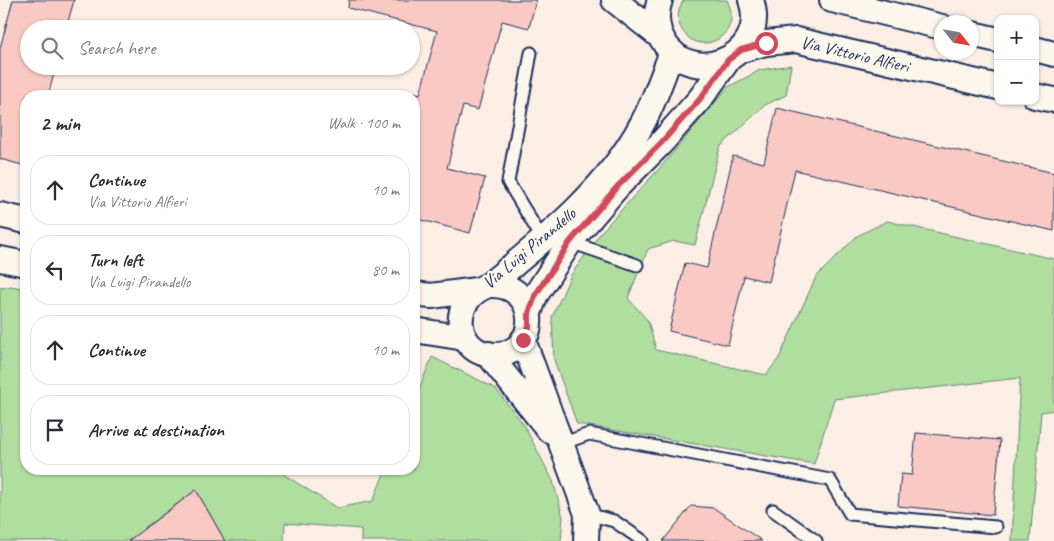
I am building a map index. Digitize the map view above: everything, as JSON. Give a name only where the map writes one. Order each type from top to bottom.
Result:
[{"type":"street","points":[[614,0],[667,44]]},
{"type":"street","name":"Via Luigi Pirandello","points":[[529,313],[535,296],[570,242],[618,186],[661,143],[700,99],[734,55],[747,42],[754,15],[751,0]]},
{"type":"street","points":[[832,0],[934,25]]},
{"type":"street","points":[[659,1],[657,20],[667,44]]},
{"type":"street","points":[[979,36],[994,39]]},
{"type":"street","name":"Via Vittorio Alfieri","points":[[667,44],[680,58],[699,65],[709,65],[766,43],[796,40],[994,86]]},
{"type":"street","name":"Via Luigi Pirandello","points":[[483,288],[543,240],[588,198],[622,154],[641,126],[667,44]]},
{"type":"street","points":[[1039,51],[1054,54]]},
{"type":"street","points":[[1039,97],[1054,100]]},
{"type":"street","points":[[0,215],[20,220]]},
{"type":"street","points":[[0,259],[20,264]]},
{"type":"street","points":[[0,270],[20,266]]},
{"type":"street","points":[[420,295],[431,296],[483,288],[502,286],[515,291],[524,301],[529,313],[529,327],[519,345],[508,352],[494,355],[475,349],[466,338],[460,326],[461,312],[467,300],[483,288]]},
{"type":"street","points":[[420,331],[466,338]]},
{"type":"street","points":[[523,340],[587,514],[586,541]]},
{"type":"street","points":[[488,354],[560,444]]},
{"type":"lane","points":[[531,53],[508,182],[543,240]]},
{"type":"lane","points":[[570,242],[637,265]]},
{"type":"lane","points":[[560,444],[589,434],[830,480],[850,514],[996,527]]},
{"type":"lane","points":[[773,510],[816,541]]},
{"type":"lane","points":[[587,514],[614,521],[643,541]]},
{"type":"green space","points":[[684,0],[727,0],[731,13],[730,25],[724,34],[716,40],[706,43],[696,42],[687,36],[680,26],[679,19],[679,9]]},
{"type":"green space","points":[[791,65],[786,95],[765,105],[720,147],[695,245],[674,241],[648,249],[628,298],[648,321],[656,350],[766,375],[779,358],[816,277],[857,236],[887,221],[1054,259],[1054,410],[1041,412],[1030,541],[1012,541],[1020,378],[834,399],[814,464],[577,424],[554,360],[552,317],[571,275],[602,231],[666,161],[728,87],[760,70]]},
{"type":"green space","points":[[11,286],[20,288],[20,475],[285,475],[337,508],[373,501],[384,475],[420,475],[420,386],[432,357],[495,388],[524,425],[553,481],[563,517],[561,541],[361,541],[361,529],[285,523],[284,541],[225,541],[196,490],[143,529],[150,541],[0,541],[0,288]]},
{"type":"building","points":[[13,0],[74,0],[68,20],[20,20],[20,75],[54,75],[50,90],[20,90],[20,164],[0,159],[0,48]]},
{"type":"building","points":[[349,0],[536,0],[529,28],[502,21],[478,110],[463,106],[447,168],[485,178],[470,233],[420,220],[420,94],[437,31],[420,27],[420,20],[394,20],[348,8]]},
{"type":"building","points":[[777,108],[1054,173],[1054,231],[795,170],[769,282],[744,276],[728,345],[669,331],[685,263],[707,268],[733,156],[764,163]]},
{"type":"building","points":[[916,433],[1000,440],[993,515],[898,506],[901,474],[912,475]]},
{"type":"building","points":[[196,490],[225,541],[128,541]]},
{"type":"building","points":[[691,506],[714,508],[762,541],[663,541]]},
{"type":"route","points":[[523,340],[529,327],[529,313],[535,296],[570,242],[618,186],[661,143],[700,99],[728,60],[741,50],[766,43]]}]
